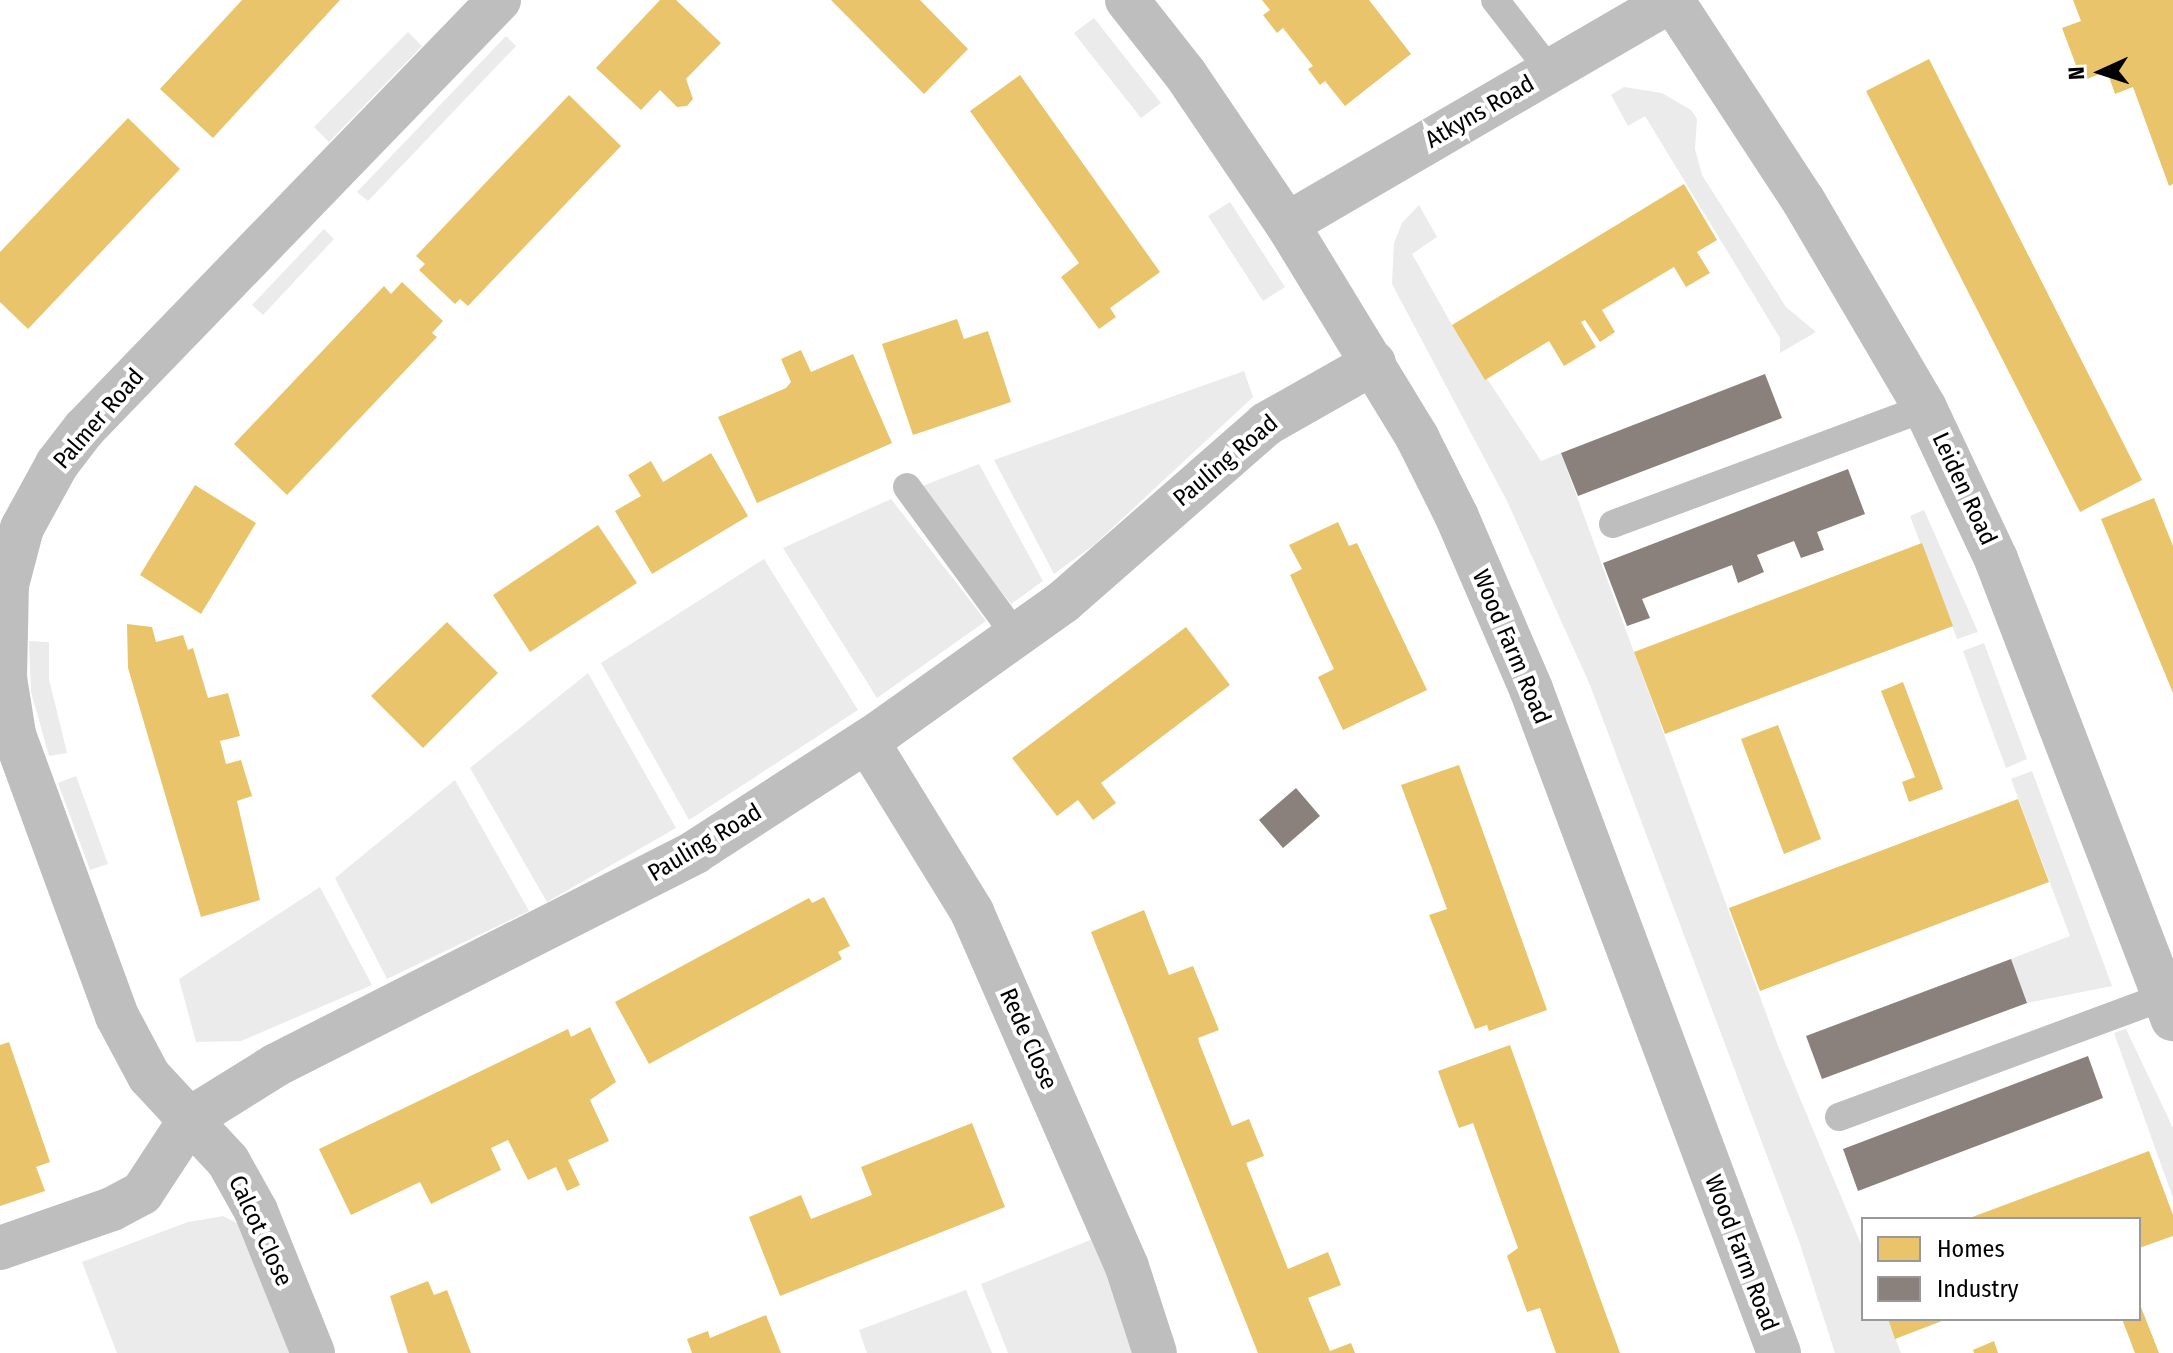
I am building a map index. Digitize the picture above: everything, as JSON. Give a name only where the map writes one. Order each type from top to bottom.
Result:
[{"type":"street","name":"Palmer Road","points":[[191,1118],[149,1076],[117,1016],[14,734],[5,678],[4,627],[7,585],[22,528],[57,464],[84,429],[499,0]]},
{"type":"street","name":"Wood Farm Road","points":[[1127,0],[1186,75],[1287,224],[1374,363],[1457,517],[1531,689],[1779,1353]]},
{"type":"street","name":"Atkyns Road","points":[[1287,224],[1672,0]]},
{"type":"street","name":"Leiden Road","points":[[1672,0],[1803,200],[1925,408],[1996,559],[2168,1008]]},
{"type":"street","name":"Pauling Road","points":[[0,1248],[112,1209],[142,1193],[191,1118],[276,1065],[695,852],[867,741],[1063,602],[1266,424],[1374,363]]},
{"type":"street","name":"Rede Close","points":[[867,741],[972,912],[1127,1267],[1155,1353]]},
{"type":"street","name":"Calcot Close","points":[[191,1118],[228,1161],[256,1211],[313,1353]]},
{"type":"lane","points":[[1495,0],[1550,71]]},
{"type":"lane","points":[[1613,524],[1925,408]]},
{"type":"lane","points":[[907,487],[1016,636]]},
{"type":"lane","points":[[1839,1117],[2168,1008]]},
{"type":"shaded area","points":[[1094,18],[1161,103],[1141,118],[1074,33]]},
{"type":"shaded area","points":[[408,32],[422,46],[329,142],[314,127]]},
{"type":"shaded area","points":[[506,36],[516,46],[368,201],[357,192]]},
{"type":"shaded area","points":[[1624,87],[1662,93],[1691,110],[1697,119],[1695,149],[1702,175],[1786,307],[1816,332],[1780,353],[1780,338],[1645,116],[1628,126],[1611,95]]},
{"type":"shaded area","points":[[1230,202],[1285,287],[1263,301],[1208,216]]},
{"type":"shaded area","points":[[1419,205],[1437,237],[1412,254],[1452,325],[1541,461],[1561,453],[1778,1046],[1861,1244],[1861,1321],[1889,1321],[1901,1353],[1835,1353],[1799,1241],[1590,685],[1507,501],[1392,284],[1394,243],[1402,223]]},
{"type":"shaded area","points":[[324,229],[334,239],[263,315],[252,305]]},
{"type":"shaded area","points":[[1244,371],[1253,397],[1094,545],[1054,574],[994,460]]},
{"type":"shaded area","points":[[979,464],[1043,581],[1011,604],[920,487]]},
{"type":"shaded area","points":[[891,499],[986,621],[877,698],[783,548]]},
{"type":"shaded area","points":[[1924,510],[1978,632],[1957,639],[1910,516]]},
{"type":"shaded area","points":[[764,559],[858,710],[689,820],[601,663]]},
{"type":"shaded area","points":[[29,641],[49,642],[49,679],[67,753],[49,756],[31,692]]},
{"type":"shaded area","points":[[1984,643],[2027,759],[2006,768],[1963,651]]},
{"type":"shaded area","points":[[588,673],[676,828],[547,902],[470,768]]},
{"type":"shaded area","points":[[2032,771],[2112,986],[2027,1003],[2011,959],[2070,936],[2011,779]]},
{"type":"shaded area","points":[[76,776],[108,864],[90,870],[58,783]]},
{"type":"shaded area","points":[[455,780],[529,911],[387,979],[335,878]]},
{"type":"shaded area","points":[[320,887],[372,985],[241,1041],[196,1042],[179,979]]},
{"type":"shaded area","points":[[2126,1029],[2173,1128],[2173,1198],[2114,1033]]},
{"type":"shaded area","points":[[223,1216],[239,1224],[291,1353],[117,1353],[82,1262],[188,1222]]},
{"type":"shaded area","points":[[1095,1238],[1133,1353],[1008,1353],[981,1284]]},
{"type":"shaded area","points":[[966,1290],[992,1353],[867,1353],[859,1330]]},
{"type":"building: Homes","points":[[242,0],[340,0],[213,138],[160,89]]},
{"type":"building: Homes","points":[[660,0],[676,0],[721,43],[686,79],[693,99],[687,106],[677,107],[660,90],[641,110],[596,68]]},
{"type":"building: Homes","points":[[831,0],[920,0],[968,49],[924,94]]},
{"type":"building: Homes","points":[[1262,0],[1369,0],[1411,54],[1345,106],[1325,81],[1320,85],[1308,69],[1313,66],[1283,28],[1277,33],[1263,15],[1270,10]]},
{"type":"building: Homes","points":[[2073,0],[2173,0],[2173,184],[2169,186],[2133,87],[2115,94],[2107,71],[2082,81],[2062,28],[2081,21]]},
{"type":"building: Homes","points":[[1929,59],[2142,480],[2080,512],[1866,91]]},
{"type":"building: Homes","points":[[1020,75],[1160,272],[1110,308],[1116,317],[1099,329],[1061,277],[1079,263],[970,111]]},
{"type":"building: Homes","points":[[569,95],[621,146],[468,306],[460,299],[455,304],[419,270],[425,264],[416,256]]},
{"type":"building: Homes","points":[[128,118],[180,169],[28,329],[0,302],[0,252]]},
{"type":"building: Homes","points":[[1684,184],[1717,240],[1697,252],[1710,273],[1686,287],[1674,267],[1602,310],[1615,332],[1600,342],[1585,320],[1581,322],[1596,347],[1564,366],[1549,341],[1485,380],[1452,325]]},
{"type":"building: Homes","points":[[402,282],[443,321],[432,333],[437,337],[287,495],[234,444],[384,286],[391,294]]},
{"type":"building: Homes","points":[[957,319],[964,339],[988,331],[1011,402],[913,435],[882,344]]},
{"type":"building: Homes","points":[[801,350],[811,372],[853,354],[892,443],[757,503],[718,417],[786,388],[791,382],[781,359]]},
{"type":"building: Homes","points":[[711,453],[748,516],[652,574],[615,511],[641,496],[628,475],[651,461],[663,482]]},
{"type":"building: Homes","points":[[195,485],[256,523],[201,614],[140,575]]},
{"type":"building: Homes","points":[[2154,498],[2173,546],[2173,693],[2101,519]]},
{"type":"building: Homes","points":[[1338,522],[1349,546],[1357,543],[1427,690],[1343,730],[1318,677],[1334,669],[1290,575],[1302,569],[1289,545]]},
{"type":"building: Homes","points":[[598,525],[637,583],[530,652],[493,595]]},
{"type":"building: Homes","points":[[1922,543],[1953,626],[1665,734],[1634,652]]},
{"type":"building: Homes","points":[[447,622],[498,673],[423,748],[371,696]]},
{"type":"building: Homes","points":[[127,624],[152,627],[156,642],[183,635],[188,650],[193,648],[208,698],[228,693],[240,736],[220,741],[226,764],[241,760],[252,796],[237,801],[260,900],[201,917],[128,668]]},
{"type":"building: Homes","points":[[1186,627],[1230,685],[1101,783],[1116,803],[1093,820],[1078,800],[1057,816],[1012,758]]},
{"type":"building: Homes","points":[[1903,682],[1943,789],[1909,802],[1902,782],[1915,777],[1881,691]]},
{"type":"building: Homes","points":[[1778,725],[1821,839],[1784,854],[1741,739]]},
{"type":"building: Homes","points":[[1459,765],[1547,1010],[1489,1031],[1487,1025],[1475,1029],[1429,915],[1447,909],[1401,785]]},
{"type":"building: Homes","points":[[2018,799],[2049,882],[1760,991],[1729,908]]},
{"type":"building: Homes","points":[[824,897],[850,946],[838,952],[842,959],[649,1064],[615,1002],[809,898],[812,903]]},
{"type":"building: Homes","points":[[1144,910],[1169,975],[1193,966],[1219,1030],[1198,1038],[1199,1042],[1232,1126],[1249,1119],[1264,1156],[1246,1163],[1288,1269],[1328,1252],[1341,1285],[1308,1298],[1330,1351],[1351,1343],[1355,1353],[1258,1353],[1091,932]]},
{"type":"building: Homes","points":[[590,1027],[616,1082],[590,1100],[609,1141],[568,1160],[580,1185],[567,1191],[556,1167],[528,1180],[508,1140],[491,1148],[501,1170],[431,1204],[420,1182],[351,1215],[319,1149],[568,1029],[571,1037]]},
{"type":"building: Homes","points":[[9,1042],[50,1162],[36,1167],[45,1191],[0,1206],[0,1045]]},
{"type":"building: Homes","points":[[1510,1045],[1620,1353],[1556,1353],[1540,1308],[1527,1312],[1507,1256],[1518,1248],[1473,1123],[1459,1128],[1438,1071]]},
{"type":"building: Homes","points":[[972,1123],[1005,1207],[780,1296],[749,1217],[801,1195],[811,1219],[872,1195],[861,1167]]},
{"type":"building: Homes","points":[[2149,1151],[2173,1215],[2173,1236],[2141,1247],[2141,1217],[1972,1217]]},
{"type":"building: Homes","points":[[428,1281],[434,1295],[447,1290],[471,1353],[408,1353],[390,1296]]},
{"type":"building: Homes","points":[[2141,1307],[2159,1353],[2135,1353],[2123,1321],[2141,1321]]},
{"type":"building: Homes","points":[[766,1315],[781,1353],[692,1353],[687,1339],[708,1331],[710,1338]]},
{"type":"building: Homes","points":[[1889,1321],[1942,1321],[1895,1339]]},
{"type":"building: Homes","points":[[1994,1341],[1998,1353],[1974,1353],[1973,1350]]},
{"type":"building: Industry","points":[[1765,374],[1782,418],[1578,496],[1561,453]]},
{"type":"building: Industry","points":[[1848,469],[1865,514],[1817,532],[1824,550],[1801,558],[1794,541],[1757,555],[1764,572],[1738,583],[1732,565],[1642,599],[1650,618],[1627,626],[1603,563]]},
{"type":"building: Industry","points":[[1296,788],[1320,816],[1283,848],[1259,820]]},
{"type":"building: Industry","points":[[2011,959],[2027,1003],[1822,1079],[1806,1036]]},
{"type":"building: Industry","points":[[2088,1056],[2103,1098],[1858,1191],[1843,1149]]}]
